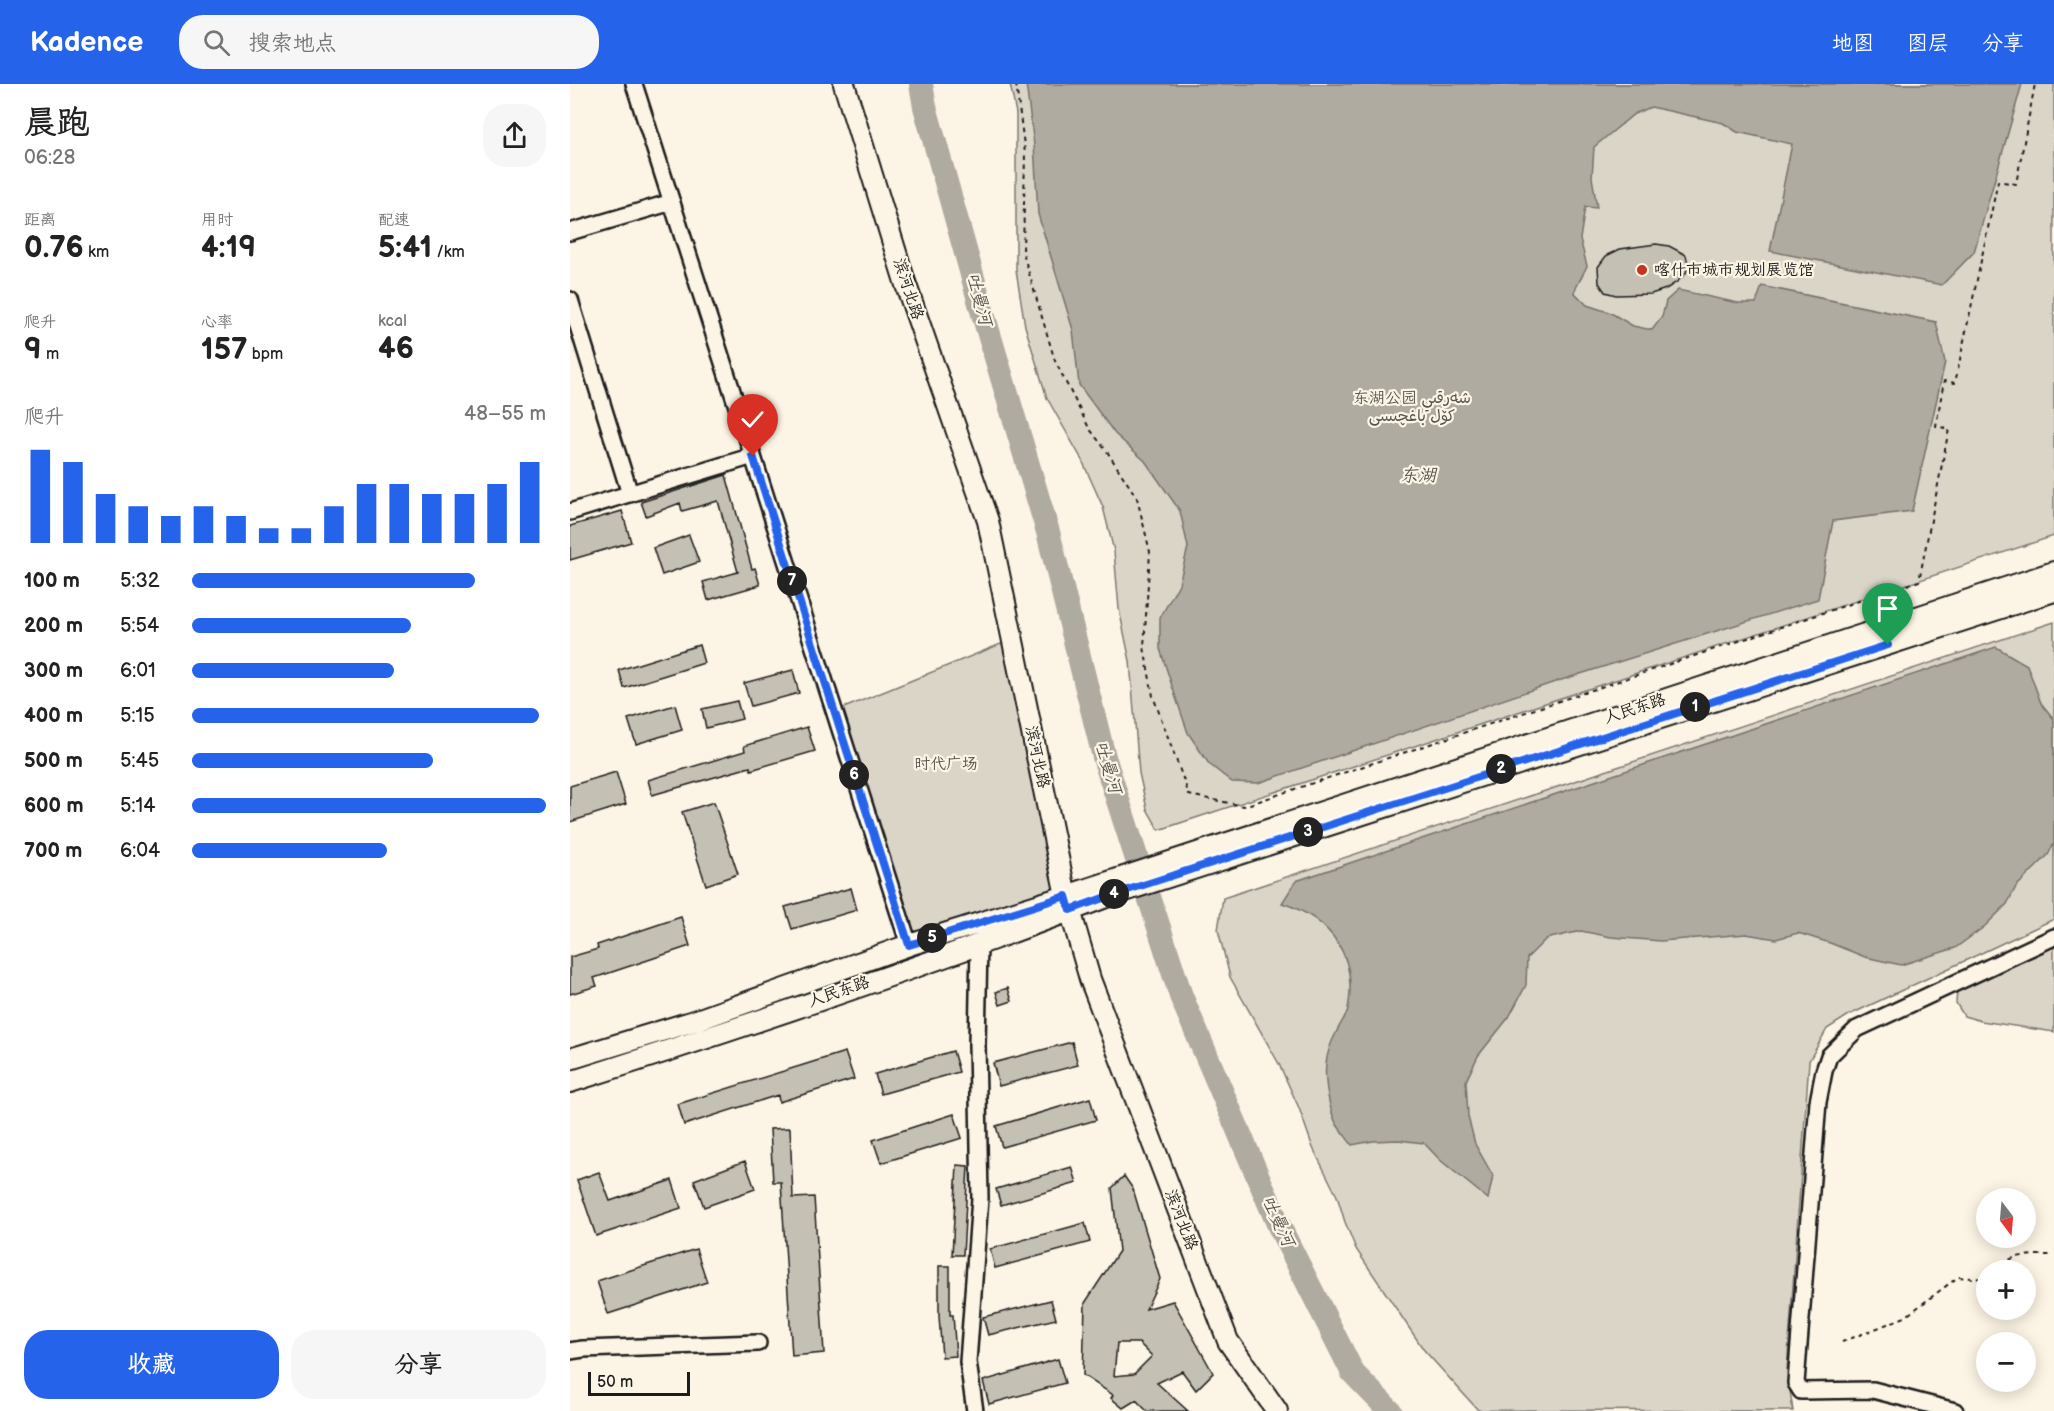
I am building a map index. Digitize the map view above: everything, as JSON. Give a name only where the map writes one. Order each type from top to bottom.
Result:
[{"type":"main road","name":"滨河北路","points":[[844,84],[906,285],[988,521],[1068,903],[1090,979],[1228,1341],[1277,1411]]},
{"type":"main road","name":"人民东路","points":[[570,1082],[712,1036],[979,944],[1068,903],[1104,890],[2054,572]]},
{"type":"main road","name":"人民东路","points":[[1220,852],[2054,591]]},
{"type":"main road","name":"人民东路","points":[[570,1059],[694,1021],[909,945],[1068,903]]},
{"type":"street","points":[[634,84],[909,945]]},
{"type":"street","points":[[570,232],[672,202]]},
{"type":"street","points":[[570,300],[630,494]]},
{"type":"street","points":[[570,512],[753,456]]},
{"type":"street","points":[[1955,1411],[1873,1390],[1801,1391],[1796,1383],[1818,1102],[1824,1071],[1829,1056],[1857,1029],[2054,937]]},
{"type":"street","points":[[975,1411],[968,1362],[980,1198],[977,1045],[979,944]]},
{"type":"street","points":[[570,1352],[584,1349],[758,1343]]},
{"type":"path","points":[[1016,84],[1024,153],[1023,253],[1055,361],[1089,428],[1137,498],[1150,552],[1144,647],[1153,696],[1189,795],[1245,806],[1919,581],[1949,429],[1936,426],[1944,381],[1955,383],[1998,181],[2016,184],[2035,84]]},
{"type":"path","points":[[2007,1260],[2026,1255],[2054,1255]]},
{"type":"path","points":[[1842,1342],[1905,1317],[1958,1277],[1976,1279]]},
{"type":"green space","name":"东湖","points":[[1010,84],[2054,84],[2054,536],[1159,830],[1147,809],[1139,773],[1130,661],[1119,609],[1114,551],[1103,507],[1081,458],[1047,398],[1025,326],[1016,270],[1016,113]]},
{"type":"green space","points":[[2054,622],[2054,919],[1849,1015],[1827,1029],[1809,1061],[1787,1370],[1793,1411],[1478,1410],[1424,1350],[1356,1249],[1337,1196],[1313,1148],[1299,1108],[1279,1064],[1230,977],[1218,930],[1223,898]]},
{"type":"green space","name":"时代广场","points":[[1013,639],[1066,896],[909,945],[834,712]]},
{"type":"green space","points":[[2054,944],[2054,1032],[1981,1021],[1964,1016],[1956,1003],[1957,990]]},
{"type":"water","name":"东湖","points":[[1026,84],[2022,84],[1974,252],[1942,285],[1770,251],[1792,144],[1737,132],[1723,123],[1651,107],[1634,114],[1594,147],[1592,177],[1597,208],[1585,207],[1580,239],[1587,266],[1574,292],[1587,305],[1611,313],[1633,326],[1652,330],[1662,317],[1666,301],[1678,290],[1738,303],[1756,303],[1762,286],[1936,322],[1945,362],[1912,511],[1833,521],[1818,599],[1555,682],[1258,783],[1232,782],[1209,764],[1188,733],[1174,692],[1160,649],[1160,618],[1179,584],[1188,547],[1180,511],[1145,461],[1115,434],[1079,385],[1073,330],[1038,214],[1034,145]]},
{"type":"water","points":[[1996,647],[2027,665],[2041,703],[2054,719],[2054,843],[2048,855],[2016,887],[2007,904],[1984,927],[1955,948],[1901,965],[1865,957],[1798,933],[1776,939],[1746,934],[1661,941],[1611,937],[1581,931],[1546,939],[1527,958],[1526,985],[1509,1017],[1478,1056],[1466,1081],[1468,1116],[1475,1144],[1493,1176],[1488,1199],[1440,1160],[1424,1143],[1398,1140],[1352,1145],[1333,1117],[1326,1078],[1327,1056],[1348,1009],[1349,972],[1337,942],[1327,930],[1299,910],[1282,903],[1296,881]]},
{"type":"building","name":"喀什市城市规划展览馆","points":[[1656,244],[1669,246],[1686,255],[1688,264],[1686,273],[1677,282],[1651,294],[1616,295],[1605,292],[1599,283],[1598,267],[1606,256],[1620,249]]},
{"type":"building","points":[[726,475],[752,569],[755,568],[760,585],[708,600],[703,582],[738,572],[718,501],[682,511],[680,503],[646,516],[641,502]]},
{"type":"building","points":[[622,511],[631,542],[570,560],[570,526]]},
{"type":"building","points":[[689,535],[699,562],[662,575],[653,548]]},
{"type":"building","points":[[699,645],[704,663],[624,688],[619,670]]},
{"type":"building","points":[[793,670],[799,693],[751,706],[744,683]]},
{"type":"building","points":[[737,701],[742,719],[706,728],[702,709]]},
{"type":"building","points":[[675,705],[682,730],[636,744],[628,719]]},
{"type":"building","points":[[807,727],[815,751],[652,795],[648,780],[745,751],[744,746]]},
{"type":"building","points":[[616,772],[626,804],[570,822],[570,786]]},
{"type":"building","points":[[714,802],[738,874],[706,885],[682,812]]},
{"type":"building","points":[[851,888],[857,910],[792,929],[785,907]]},
{"type":"building","points":[[681,917],[690,946],[594,978],[597,986],[570,994],[570,957],[598,949],[597,945]]},
{"type":"building","points":[[1008,988],[1012,1001],[1000,1005],[996,992]]},
{"type":"building","points":[[1072,1042],[1078,1065],[999,1086],[993,1063]]},
{"type":"building","points":[[953,1051],[959,1072],[881,1094],[875,1074]]},
{"type":"building","points":[[845,1052],[854,1079],[779,1102],[778,1095],[684,1125],[678,1104]]},
{"type":"building","points":[[1090,1098],[1096,1120],[1002,1147],[996,1126]]},
{"type":"building","points":[[954,1114],[962,1138],[881,1163],[873,1140]]},
{"type":"building","points":[[790,1128],[793,1198],[814,1197],[824,1353],[792,1356],[781,1182],[773,1182],[770,1129]]},
{"type":"building","points":[[745,1161],[755,1189],[704,1207],[694,1180]]},
{"type":"building","points":[[957,1165],[968,1166],[963,1255],[952,1255]]},
{"type":"building","points":[[1072,1167],[1077,1183],[1001,1205],[996,1189]]},
{"type":"building","points":[[599,1172],[610,1201],[672,1180],[681,1208],[596,1236],[577,1180]]},
{"type":"building","points":[[1124,1176],[1133,1189],[1160,1279],[1146,1309],[1173,1301],[1213,1373],[1196,1390],[1182,1371],[1157,1383],[1188,1411],[1147,1411],[1136,1400],[1123,1408],[1111,1398],[1113,1395],[1083,1375],[1085,1303],[1119,1251],[1112,1188]],"holes":[[[1117,1343],[1139,1343],[1152,1356],[1134,1374],[1114,1376]]]},
{"type":"building","points":[[1085,1223],[1090,1242],[995,1268],[990,1249]]},
{"type":"building","points":[[696,1249],[707,1282],[608,1314],[597,1281]]},
{"type":"building","points":[[939,1266],[950,1266],[950,1315],[953,1315],[956,1356],[942,1357]]},
{"type":"building","points":[[1051,1300],[1056,1319],[988,1335],[983,1317]]},
{"type":"building","points":[[1058,1359],[1065,1383],[989,1404],[983,1381]]},
{"type":"waterway","name":"吐曼河","points":[[921,84],[925,107],[983,314],[1048,532],[1104,757],[1181,996],[1279,1226],[1353,1373],[1390,1411]]},
{"type":"place","name":"喀什市城市规划展览馆","points":[[1642,270]]},
{"type":"route","points":[[753,456],[909,945],[1066,896],[1070,910],[1888,645]]},
{"type":"park label","name":"东湖公园 شەرقىي كۆل باغچىسى","points":[[1412,407]]}]
